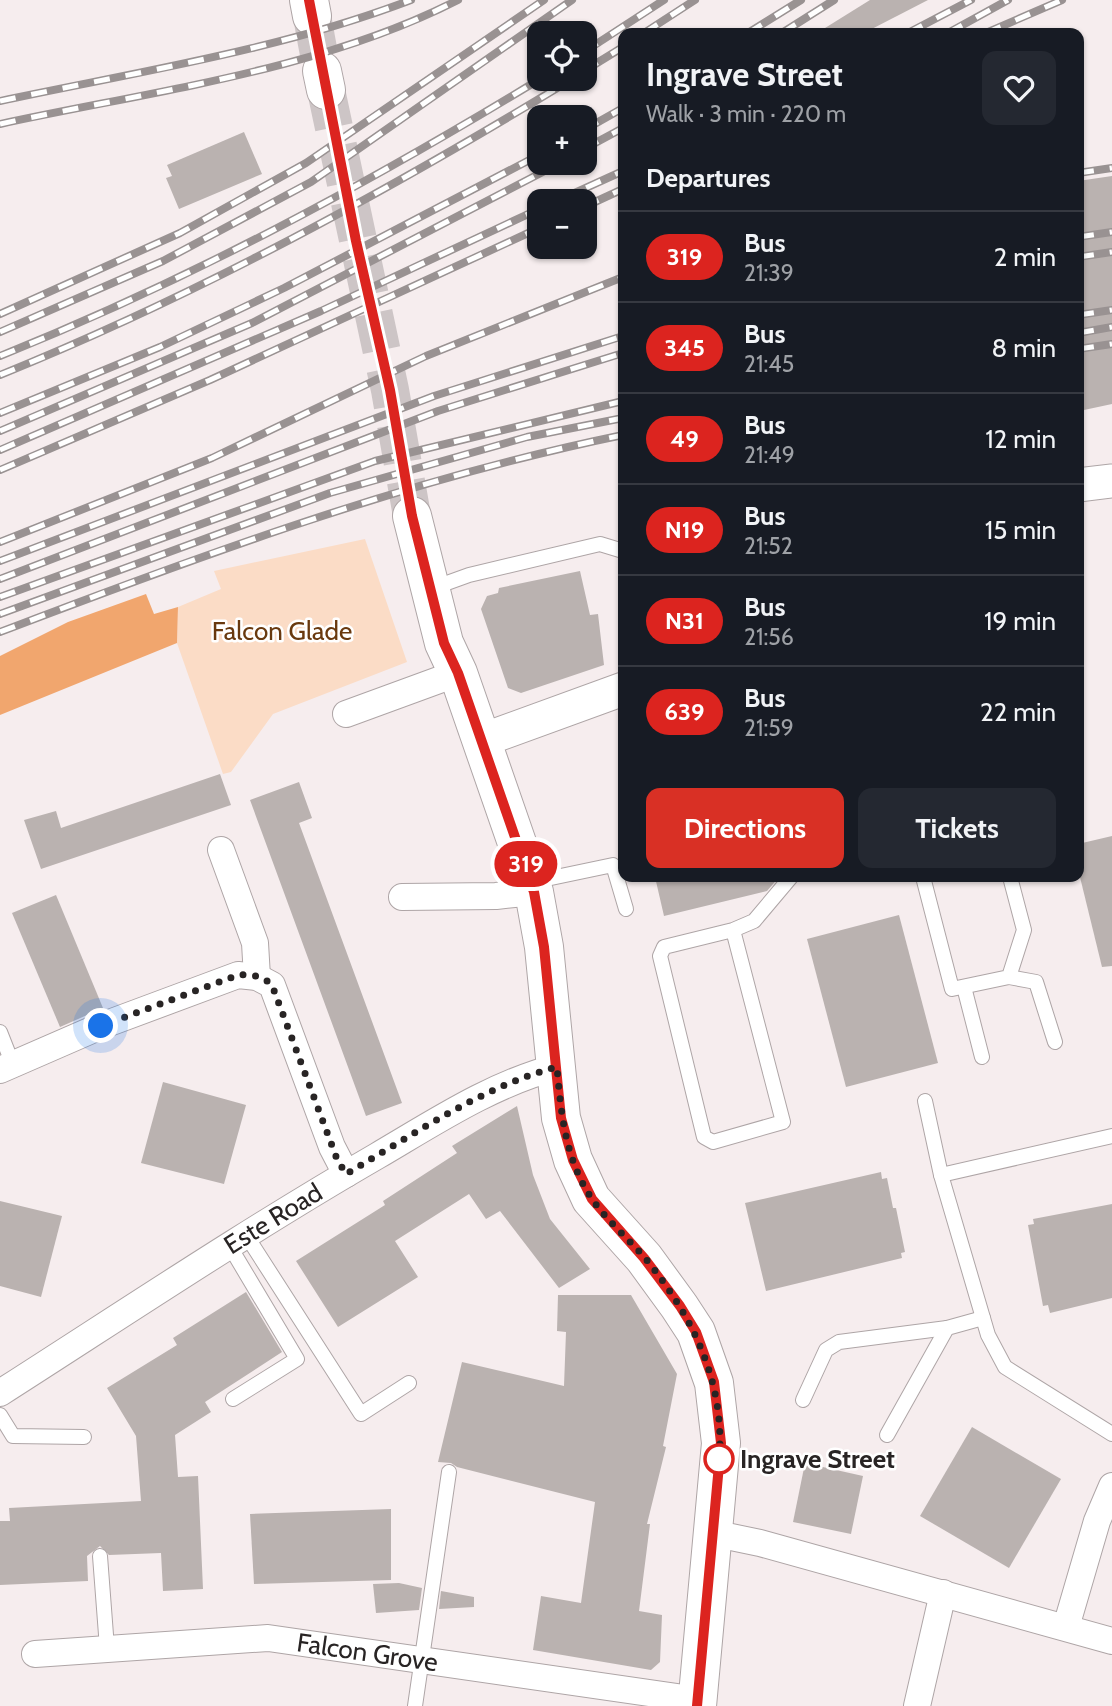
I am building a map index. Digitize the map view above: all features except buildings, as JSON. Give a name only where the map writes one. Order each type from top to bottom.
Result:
[{"type":"main road","points":[[412,516],[444,643],[458,673],[532,887],[544,947],[561,1118],[579,1176],[592,1199],[644,1258],[680,1306],[696,1332],[707,1361],[718,1407],[721,1443],[697,1703]]},
{"type":"street","points":[[1084,484],[1112,481]]},
{"type":"street","points":[[346,714],[458,673]]},
{"type":"street","points":[[480,741],[618,692]]},
{"type":"street","points":[[221,849],[255,943],[257,976]]},
{"type":"street","points":[[402,897],[496,896],[532,887]]},
{"type":"street","points":[[6,1068],[101,1026],[238,975],[257,976],[272,985],[337,1159],[346,1174]]},
{"type":"street","name":"Este Road","points":[[0,1393],[238,1240],[469,1102],[515,1079],[557,1067]]},
{"type":"street","points":[[1066,1627],[1097,1521],[1112,1486]]},
{"type":"street","points":[[712,1533],[760,1543],[1112,1641]]},
{"type":"street","points":[[917,1706],[943,1593]]},
{"type":"street","name":"Falcon Grove","points":[[35,1654],[268,1638],[697,1703]]},
{"type":"lane","points":[[432,589],[469,575],[600,544],[618,549]]},
{"type":"lane","points":[[532,887],[613,866],[626,909]]},
{"type":"lane","points":[[733,930],[783,1122],[713,1142],[704,1136],[660,956],[664,947],[733,930],[754,921],[787,882]]},
{"type":"lane","points":[[924,882],[952,989],[1009,976],[1036,982],[1055,1042]]},
{"type":"lane","points":[[1009,976],[1024,930],[1011,882]]},
{"type":"lane","points":[[964,987],[982,1057]]},
{"type":"lane","points":[[0,1032],[6,1068]]},
{"type":"lane","points":[[925,1101],[941,1175],[983,1318],[1005,1367],[1112,1434]]},
{"type":"lane","points":[[941,1175],[1112,1136]]},
{"type":"lane","points":[[238,1240],[361,1414],[409,1383]]},
{"type":"lane","points":[[233,1399],[298,1359],[238,1240]]},
{"type":"lane","points":[[803,1400],[826,1350],[839,1342],[947,1328],[983,1318]]},
{"type":"lane","points":[[887,1435],[947,1328]]},
{"type":"lane","points":[[0,1415],[13,1436],[85,1437]]},
{"type":"lane","points":[[415,1706],[449,1472]]},
{"type":"lane","points":[[100,1556],[107,1648]]},
{"type":"green space","name":"Falcon Glade","points":[[365,539],[407,662],[273,714],[231,772],[223,774],[177,643],[178,607],[221,589],[214,571]]},
{"type":"shaded area","points":[[146,594],[154,614],[178,607],[177,643],[0,715],[0,656],[68,622]]},
{"type":"tunnel","points":[[312,16],[322,71]]},
{"type":"tunnel","points":[[326,90],[390,390],[412,516]]},
{"type":"railway","points":[[0,101],[260,46],[361,18],[411,0]]},
{"type":"railway","points":[[0,124],[175,89],[292,62],[349,45],[458,0]]},
{"type":"railway","points":[[0,314],[180,233],[306,163],[544,0]]},
{"type":"railway","points":[[0,332],[163,261],[311,182],[572,0]]},
{"type":"railway","points":[[621,28],[664,0]]},
{"type":"railway","points":[[652,28],[695,0]]},
{"type":"railway","points":[[756,28],[801,0]]},
{"type":"railway","points":[[790,28],[834,0]]},
{"type":"railway","points":[[918,28],[971,0]]},
{"type":"railway","points":[[957,28],[1008,0]]},
{"type":"railway","points":[[998,28],[1062,0]]},
{"type":"railway","points":[[597,44],[618,30]]},
{"type":"railway","points":[[597,63],[618,50]]},
{"type":"railway","points":[[0,356],[140,296],[276,229],[527,87]]},
{"type":"railway","points":[[0,375],[148,310],[292,239],[552,91]]},
{"type":"railway","points":[[597,123],[618,111]]},
{"type":"railway","points":[[597,142],[618,131]]},
{"type":"railway","points":[[0,413],[160,347],[284,288],[527,161]]},
{"type":"railway","points":[[1084,172],[1112,168]]},
{"type":"railway","points":[[583,189],[618,173]]},
{"type":"railway","points":[[0,431],[252,323],[537,175]]},
{"type":"railway","points":[[597,201],[618,191]]},
{"type":"railway","points":[[0,450],[321,311],[527,215]]},
{"type":"railway","points":[[1084,236],[1112,232]]},
{"type":"railway","points":[[0,470],[210,380],[527,234]]},
{"type":"railway","points":[[1084,256],[1112,252]]},
{"type":"railway","points":[[0,542],[212,458],[426,356],[618,279]]},
{"type":"railway","points":[[1084,314],[1112,310]]},
{"type":"railway","points":[[1084,332],[1112,327]]},
{"type":"railway","points":[[0,561],[434,396],[618,338]]},
{"type":"railway","points":[[1084,348],[1112,344]]},
{"type":"railway","points":[[0,579],[438,411],[618,355]]},
{"type":"railway","points":[[0,597],[375,461],[618,402]]},
{"type":"railway","points":[[0,614],[330,493],[527,437],[618,419]]},
{"type":"railway","points":[[0,632],[154,574],[385,496],[464,473],[618,436]]},
{"type":"bus line","name":"319","points":[[309,0],[356,241],[390,390],[412,516],[444,643],[458,673],[534,892],[544,947],[561,1118],[566,1139],[579,1176],[592,1199],[644,1258],[696,1332],[714,1382],[721,1443],[706,1578],[697,1706]]},
{"type":"place","name":"Ingrave Street","points":[[719,1459]]},
{"type":"route","points":[[101,1026],[238,975],[248,974],[268,981],[272,985],[337,1159],[346,1174],[469,1102],[515,1079],[557,1067],[561,1118],[579,1176],[592,1199],[644,1258],[696,1332],[714,1382],[721,1443],[719,1462],[719,1459]]}]
